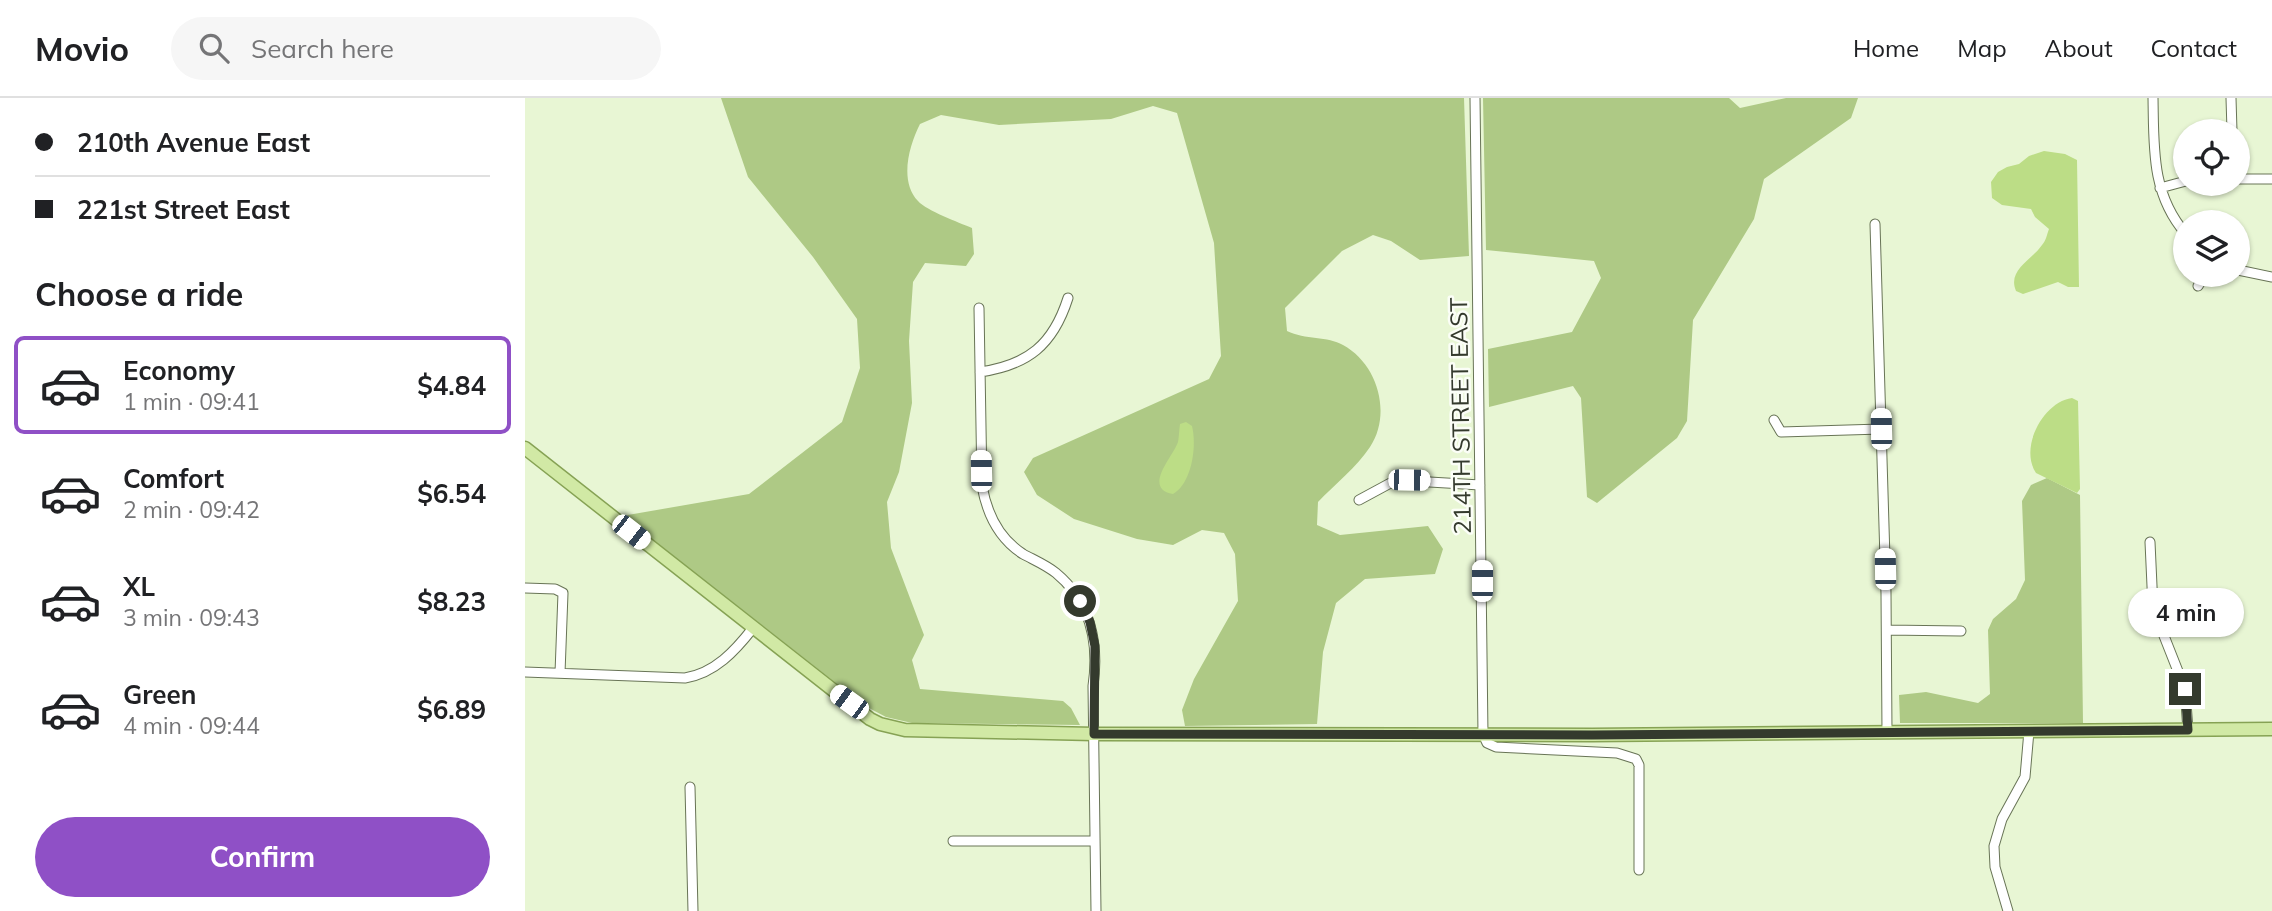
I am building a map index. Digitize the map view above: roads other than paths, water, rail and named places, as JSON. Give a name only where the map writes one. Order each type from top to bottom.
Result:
[{"type":"main road","points":[[525,448],[870,719],[884,726],[926,733],[1483,734],[2272,729]]},
{"type":"street","name":"214TH STREET EAST","points":[[1475,98],[1483,734]]},
{"type":"street","points":[[2153,98],[2155,162],[2160,188],[2173,217]]},
{"type":"street","points":[[2231,98],[2232,119]]},
{"type":"street","points":[[2250,179],[2272,179]]},
{"type":"street","points":[[2160,188],[2173,184]]},
{"type":"street","points":[[1875,224],[1887,630],[1887,732]]},
{"type":"street","points":[[2250,272],[2272,277]]},
{"type":"street","points":[[980,372],[1013,365],[1034,352],[1054,331],[1068,299]]},
{"type":"street","points":[[979,308],[984,501],[995,526],[1004,538],[1022,553],[1056,573],[1086,611],[1093,634],[1096,656],[1093,686],[1095,911]]},
{"type":"street","points":[[1774,420],[1780,432],[1881,429]]},
{"type":"street","points":[[1359,500],[1396,480],[1480,485]]},
{"type":"street","points":[[2150,542],[2153,608],[2185,689],[2188,730]]},
{"type":"street","points":[[525,587],[560,590],[564,599],[560,673]]},
{"type":"street","points":[[525,672],[685,678],[703,674],[740,645],[753,628]]},
{"type":"street","points":[[1887,630],[1961,631]]},
{"type":"street","points":[[2008,911],[1995,867],[1994,846],[2002,819],[2025,777],[2029,732]]},
{"type":"street","points":[[1483,734],[1487,743],[1496,747],[1618,753],[1636,759],[1639,765],[1639,870]]},
{"type":"street","points":[[690,787],[693,911]]},
{"type":"street","points":[[953,841],[1095,841]]}]
